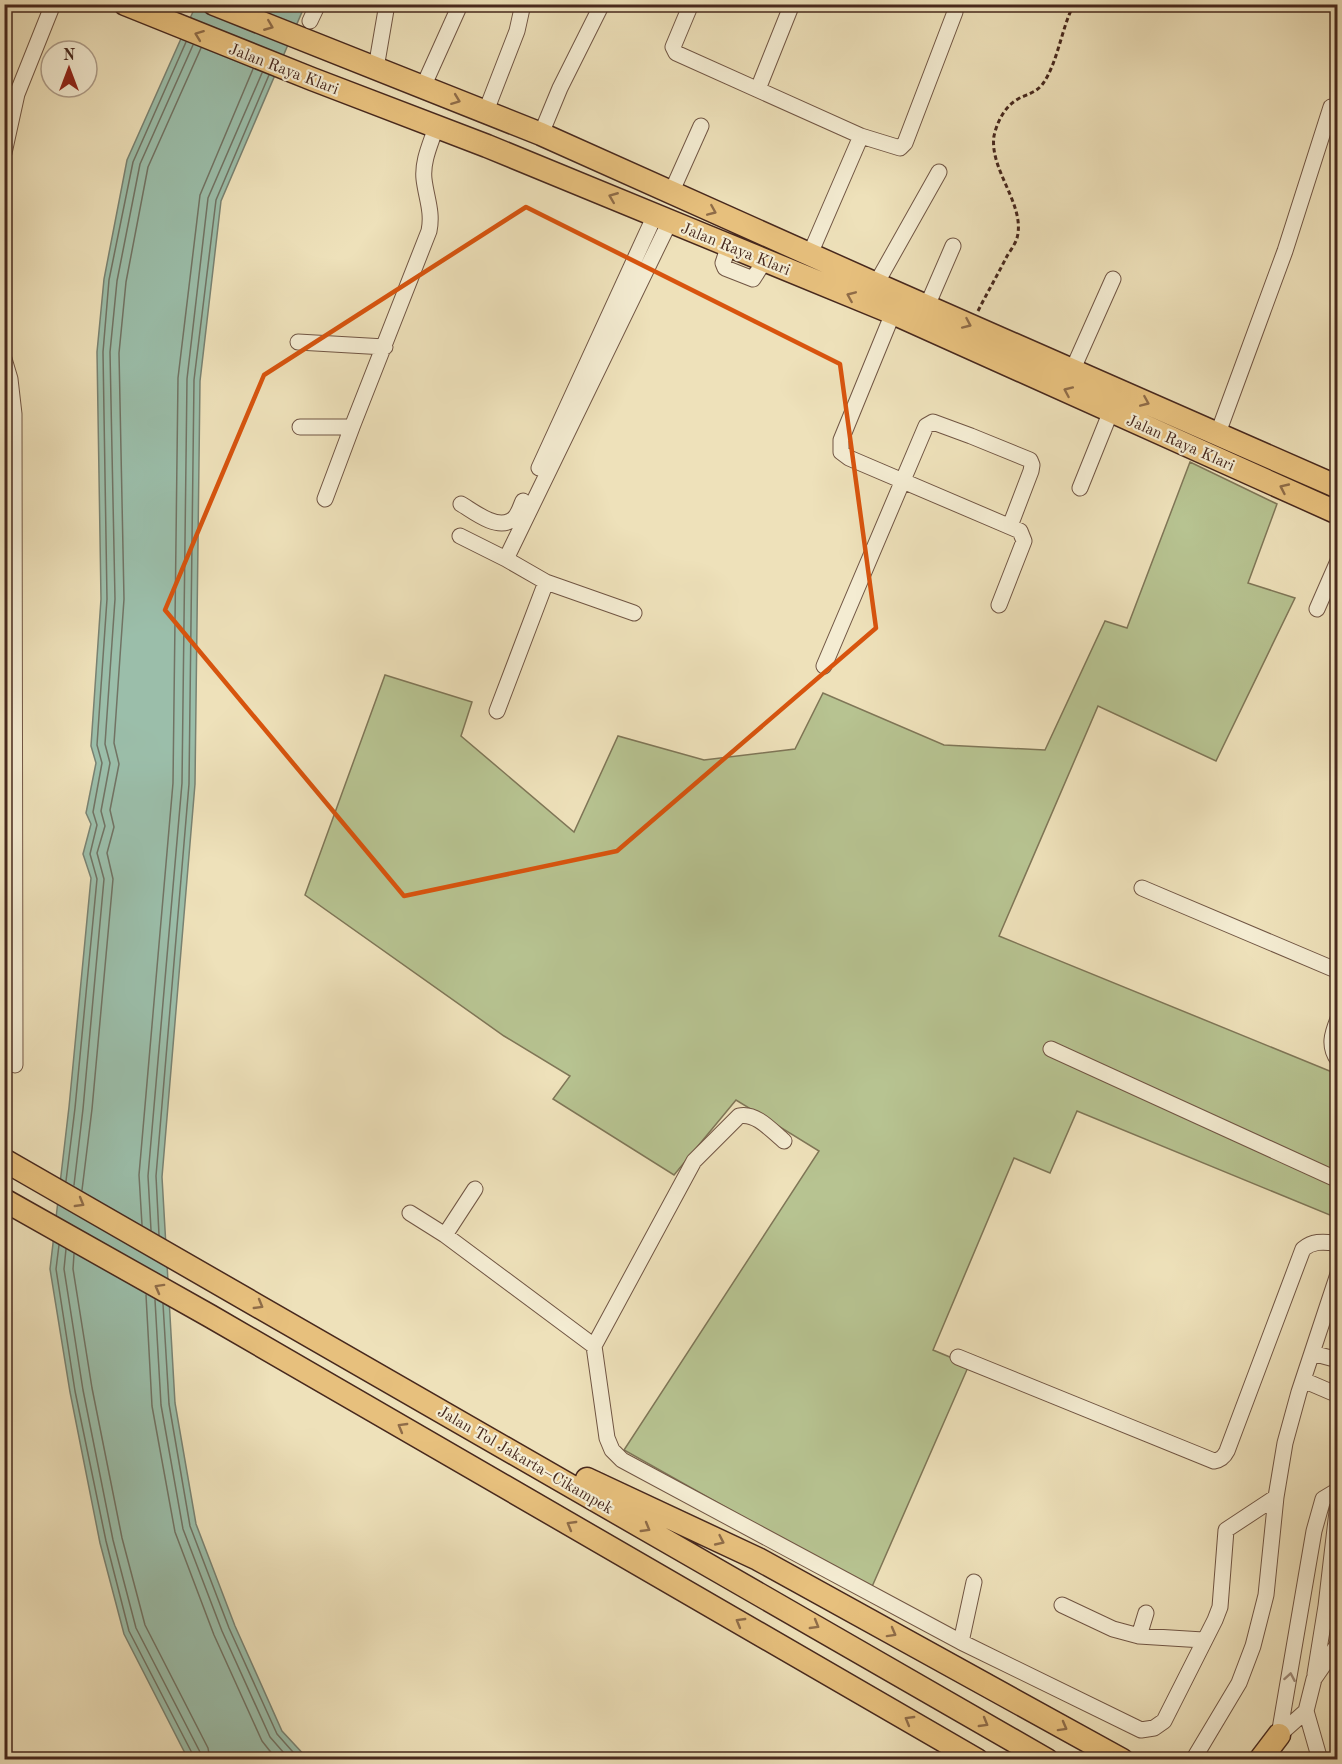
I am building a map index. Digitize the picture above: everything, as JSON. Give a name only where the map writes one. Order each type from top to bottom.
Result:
[{"type":"highway","name":"Jalan Raya Klari","points":[[125,4],[663,218],[893,313],[1338,513]]},
{"type":"highway","name":"Jalan Raya Klari","points":[[214,4],[541,134],[970,326],[1338,487]]},
{"type":"highway","name":"Jalan Tol Jakarta–Cikampek","points":[[4,1160],[1047,1760]]},
{"type":"highway","points":[[14,1206],[210,1316],[978,1760]]},
{"type":"highway","points":[[439,1409],[758,1559],[1122,1760]]},
{"type":"highway","points":[[1260,1760],[1279,1735]]},
{"type":"street","points":[[4,153],[11,93],[53,4]]},
{"type":"street","points":[[310,21],[318,4]]},
{"type":"street","points":[[375,68],[387,4]]},
{"type":"street","points":[[486,111],[517,31],[523,4]]},
{"type":"street","points":[[541,134],[560,88],[602,4]]},
{"type":"street","points":[[691,4],[673,47],[676,53],[861,136],[900,148],[905,143],[955,12],[956,4]]},
{"type":"street","points":[[758,89],[792,4]]},
{"type":"street","points":[[423,87],[459,7]]},
{"type":"street","points":[[1218,433],[1285,251],[1331,106]]},
{"type":"street","points":[[671,193],[701,126]]},
{"type":"street","points":[[325,499],[429,231],[431,210],[424,168],[436,127]]},
{"type":"street","points":[[810,254],[861,136]]},
{"type":"street","points":[[876,284],[939,172]]},
{"type":"street","points":[[461,504],[492,522],[510,522],[517,516],[663,218]]},
{"type":"street","points":[[506,559],[663,218]]},
{"type":"street","points":[[927,306],[953,246]]},
{"type":"street","points":[[1072,371],[1113,279]]},
{"type":"street","points":[[893,313],[840,446],[842,452],[849,458],[902,482],[1020,531],[1024,541],[999,605]]},
{"type":"street","points":[[298,342],[385,347]]},
{"type":"street","points":[[4,359],[10,379],[14,414],[15,1065]]},
{"type":"street","points":[[1080,488],[1111,411]]},
{"type":"street","points":[[824,666],[929,423],[933,422],[1030,460],[1031,471],[1010,526]]},
{"type":"street","points":[[300,427],[352,427]]},
{"type":"street","points":[[460,536],[546,582],[634,612]]},
{"type":"street","points":[[1317,609],[1338,561]]},
{"type":"street","points":[[497,711],[546,582]]},
{"type":"street","points":[[1142,888],[1338,971]]},
{"type":"street","points":[[1338,1019],[1331,1041],[1332,1049],[1338,1060]]},
{"type":"street","points":[[1051,1049],[1338,1179]]},
{"type":"street","points":[[784,1142],[754,1117],[747,1114],[739,1116],[694,1161],[594,1346],[607,1438],[612,1450],[622,1460],[961,1642],[1141,1730],[1154,1728],[1164,1721],[1220,1607],[1226,1530],[1276,1497]]},
{"type":"street","points":[[445,1235],[475,1189]]},
{"type":"street","points":[[410,1213],[445,1235],[594,1346]]},
{"type":"street","points":[[958,1357],[1214,1461],[1218,1460],[1223,1458],[1227,1451],[1303,1249],[1315,1242],[1338,1243]]},
{"type":"street","points":[[1197,1753],[1239,1683],[1253,1646],[1266,1595],[1276,1497],[1285,1443],[1338,1274]]},
{"type":"street","points":[[1312,1353],[1338,1360]]},
{"type":"street","points":[[1303,1380],[1338,1395]]},
{"type":"street","points":[[1279,1735],[1314,1531],[1323,1499],[1338,1490]]},
{"type":"street","points":[[1320,1760],[1306,1711],[1314,1679],[1326,1606],[1338,1503]]},
{"type":"street","points":[[961,1642],[974,1582]]},
{"type":"street","points":[[1326,1606],[1338,1586]]},
{"type":"street","points":[[1062,1605],[1113,1629],[1139,1636],[1203,1640]]},
{"type":"street","points":[[1139,1636],[1146,1613]]},
{"type":"street","points":[[1314,1679],[1338,1644]]},
{"type":"street","points":[[1279,1735],[1306,1711]]},
{"type":"path","points":[[970,326],[1017,238],[1016,218],[999,167],[994,148],[994,135],[998,123],[1011,104],[1036,91],[1042,85],[1074,4]]},
{"type":"highlighted area","points":[[526,207],[840,364],[876,628],[617,851],[404,896],[165,610],[264,375]]},
{"type":"shaded area","points":[[1190,462],[1277,504],[1248,583],[1295,598],[1216,761],[1098,706],[999,936],[1337,1074],[1337,1218],[1077,1111],[1050,1173],[1014,1158],[933,1350],[969,1365],[871,1589],[624,1450],[819,1151],[736,1100],[674,1175],[553,1099],[570,1076],[504,1036],[305,895],[385,675],[472,702],[461,736],[574,832],[618,736],[704,760],[795,749],[823,693],[944,745],[1045,750],[1105,621],[1127,628]]},
{"type":"water","points":[[196,5],[305,5],[221,201],[200,381],[195,784],[162,1177],[175,1403],[196,1524],[235,1626],[282,1731],[308,1759],[188,1759],[124,1634],[100,1543],[70,1392],[50,1269],[69,1107],[91,878],[83,854],[91,824],[86,813],[96,763],[91,746],[101,599],[97,352],[104,279],[127,160]]}]
